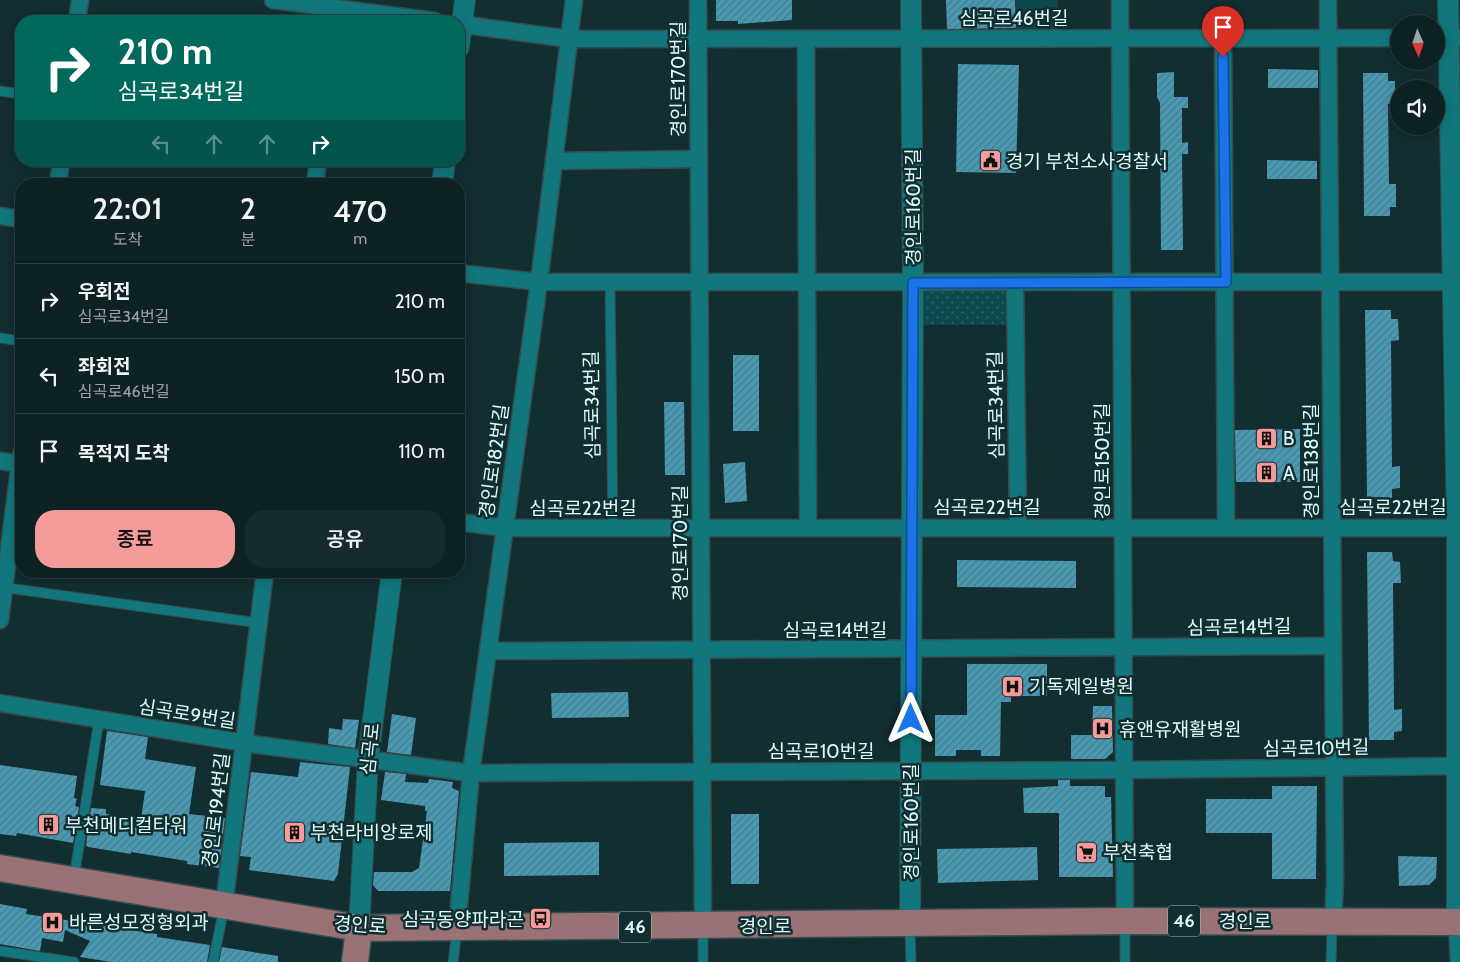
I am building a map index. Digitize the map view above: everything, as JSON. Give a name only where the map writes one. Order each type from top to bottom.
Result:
[{"type":"main road","name":"경인로","points":[[0,868],[359,928],[1125,921],[1459,922]]},
{"type":"main road","points":[[355,962],[359,928]]},
{"type":"street","points":[[78,15],[80,0]]},
{"type":"street","points":[[274,0],[382,15]]},
{"type":"street","points":[[462,15],[465,0]]},
{"type":"street","name":"경인로182번길","points":[[457,928],[470,773],[539,282],[574,0]]},
{"type":"street","name":"경인로170번길","points":[[698,0],[703,926]]},
{"type":"street","name":"경인로160번길","points":[[910,924],[913,283],[911,0]]},
{"type":"street","name":"경인로150번길","points":[[1120,0],[1125,921]]},
{"type":"street","name":"경인로138번길","points":[[1328,0],[1332,282],[1330,527],[1335,882],[1332,922]]},
{"type":"street","points":[[1448,0],[1458,528],[1455,766],[1459,962]]},
{"type":"street","name":"심곡로46번길","points":[[465,26],[569,39],[1390,38]]},
{"type":"street","points":[[1223,38],[1226,282],[1226,527]]},
{"type":"street","points":[[806,39],[808,528]]},
{"type":"street","name":"경인로170번길","points":[[554,161],[698,159]]},
{"type":"street","points":[[0,216],[15,217]]},
{"type":"street","points":[[465,274],[539,282],[1452,282]]},
{"type":"street","name":"심곡로34번길","points":[[1015,283],[1018,527]]},
{"type":"street","points":[[0,461],[15,461]]},
{"type":"street","points":[[0,620],[2,587],[15,501]]},
{"type":"street","name":"심곡로22번길","points":[[465,523],[505,528],[1458,528]]},
{"type":"street","name":"경인로194번길","points":[[224,906],[264,578]]},
{"type":"street","name":"심곡로","points":[[359,928],[368,759],[391,578]]},
{"type":"street","name":"심곡로14번길","points":[[488,651],[1332,646]]},
{"type":"street","name":"심곡로9번길","points":[[0,703],[244,744],[368,759]]},
{"type":"street","name":"심곡로10번길","points":[[368,759],[470,773],[911,772],[1455,766]]},
{"type":"lane","points":[[0,91],[15,93]]},
{"type":"lane","name":"심곡로34번길","points":[[610,282],[613,528]]},
{"type":"lane","points":[[0,338],[15,340]]},
{"type":"lane","points":[[2,587],[259,623]]},
{"type":"lane","points":[[74,881],[99,719]]},
{"type":"lane","points":[[213,962],[224,906]]},
{"type":"lane","points":[[1125,921],[1125,962]]},
{"type":"lane","points":[[1330,962],[1332,922]]},
{"type":"lane","points":[[910,924],[911,962]]},
{"type":"lane","points":[[703,926],[704,962]]},
{"type":"lane","points":[[453,962],[457,928]]},
{"type":"lane","points":[[0,951],[74,962]]},
{"type":"shaded area","points":[[1016,0],[1058,0],[1057,32],[1016,31]]},
{"type":"shaded area","points":[[919,286],[1012,287],[1013,325],[919,325]]},
{"type":"building","points":[[716,0],[792,0],[792,20],[738,24],[738,21],[716,21]]},
{"type":"building","points":[[946,0],[1015,0],[1016,28],[947,29]]},
{"type":"building","points":[[958,64],[1019,65],[1016,173],[956,172]]},
{"type":"building","points":[[1268,69],[1318,70],[1318,88],[1268,88]]},
{"type":"building","points":[[1174,72],[1174,97],[1188,97],[1188,108],[1182,108],[1182,143],[1188,142],[1188,154],[1182,154],[1183,250],[1161,250],[1160,103],[1157,97],[1157,73]]},
{"type":"building","points":[[1363,73],[1388,73],[1388,81],[1390,81],[1390,104],[1388,104],[1389,184],[1396,184],[1396,207],[1390,207],[1390,216],[1364,216]]},
{"type":"building","points":[[1267,160],[1317,161],[1317,179],[1267,179]]},
{"type":"building","points":[[1365,310],[1391,310],[1391,319],[1398,319],[1399,340],[1391,341],[1392,467],[1400,466],[1400,488],[1392,489],[1392,498],[1367,497]]},
{"type":"building","points":[[733,355],[759,355],[759,431],[733,431]]},
{"type":"building","points":[[664,402],[684,402],[685,475],[665,475]]},
{"type":"building","points":[[1300,429],[1300,482],[1236,482],[1235,430]]},
{"type":"building","points":[[745,462],[747,501],[725,503],[723,464]]},
{"type":"building","points":[[1367,552],[1392,552],[1393,561],[1400,562],[1401,583],[1393,583],[1394,710],[1402,709],[1402,731],[1394,732],[1394,740],[1369,740]]},
{"type":"building","points":[[957,560],[1076,561],[1076,588],[957,587]]},
{"type":"building","points":[[967,664],[1047,664],[1047,696],[1011,696],[1011,702],[1001,702],[1000,756],[981,756],[981,750],[956,750],[956,756],[935,756],[935,715],[967,715]]},
{"type":"building","points":[[628,692],[629,717],[552,718],[551,693]]},
{"type":"building","points":[[1093,706],[1112,706],[1113,752],[1105,759],[1071,759],[1071,735],[1092,735]]},
{"type":"building","points":[[392,714],[416,718],[411,755],[387,752]]},
{"type":"building","points":[[343,719],[359,720],[355,748],[328,744],[329,728],[342,730]]},
{"type":"building","points":[[107,731],[148,737],[145,759],[196,767],[189,814],[225,818],[219,868],[187,864],[187,861],[131,852],[131,854],[88,847],[86,845],[91,808],[106,809],[106,814],[141,819],[145,791],[100,785]]},
{"type":"building","name":"부천라비앙로제","points":[[300,762],[350,767],[338,874],[334,881],[249,870],[251,857],[240,856],[251,772],[298,777]]},
{"type":"building","points":[[0,765],[77,776],[74,798],[77,799],[75,806],[79,807],[73,843],[17,833],[16,836],[0,834]]},
{"type":"building","points":[[385,772],[406,774],[405,782],[428,783],[429,779],[453,782],[452,788],[459,791],[450,891],[378,891],[373,885],[374,872],[412,872],[419,868],[427,811],[425,811],[425,806],[381,800]]},
{"type":"building","points":[[1058,780],[1070,780],[1070,786],[1105,786],[1105,797],[1111,797],[1113,877],[1059,877],[1059,813],[1024,813],[1023,788],[1058,786]]},
{"type":"building","points":[[1272,786],[1317,786],[1316,879],[1272,879],[1272,833],[1206,833],[1206,799],[1272,799]]},
{"type":"building","points":[[731,814],[759,814],[759,884],[731,884]]},
{"type":"building","points":[[599,842],[599,875],[504,876],[504,843]]},
{"type":"building","points":[[1037,847],[1038,880],[938,883],[937,849]]},
{"type":"building","points":[[1398,856],[1437,857],[1436,878],[1429,885],[1399,886]]},
{"type":"building","points":[[0,904],[27,909],[26,914],[157,934],[157,937],[210,945],[207,962],[111,962],[80,957],[90,941],[65,930],[63,942],[42,938],[40,951],[0,944]]},
{"type":"building","points":[[222,947],[278,956],[278,962],[219,962]]},
{"type":"place","name":"경기 부천소사경찰서","points":[[990,161]]},
{"type":"place","name":"B","points":[[1267,438]]},
{"type":"place","name":"A","points":[[1267,473]]},
{"type":"place","name":"기독제일병원","points":[[1013,686]]},
{"type":"place","name":"휴앤유재활병원","points":[[1103,729]]},
{"type":"place","name":"부천메디컬타워","points":[[49,825]]},
{"type":"place","name":"부천라비앙로제","points":[[294,832]]},
{"type":"place","name":"부천축협","points":[[1087,852]]},
{"type":"place","name":"심곡동양파라곤","points":[[540,919]]},
{"type":"place","name":"바른성모정형외과","points":[[53,922]]},
{"type":"route","points":[[911,719],[913,283],[1226,282],[1223,57]]}]
